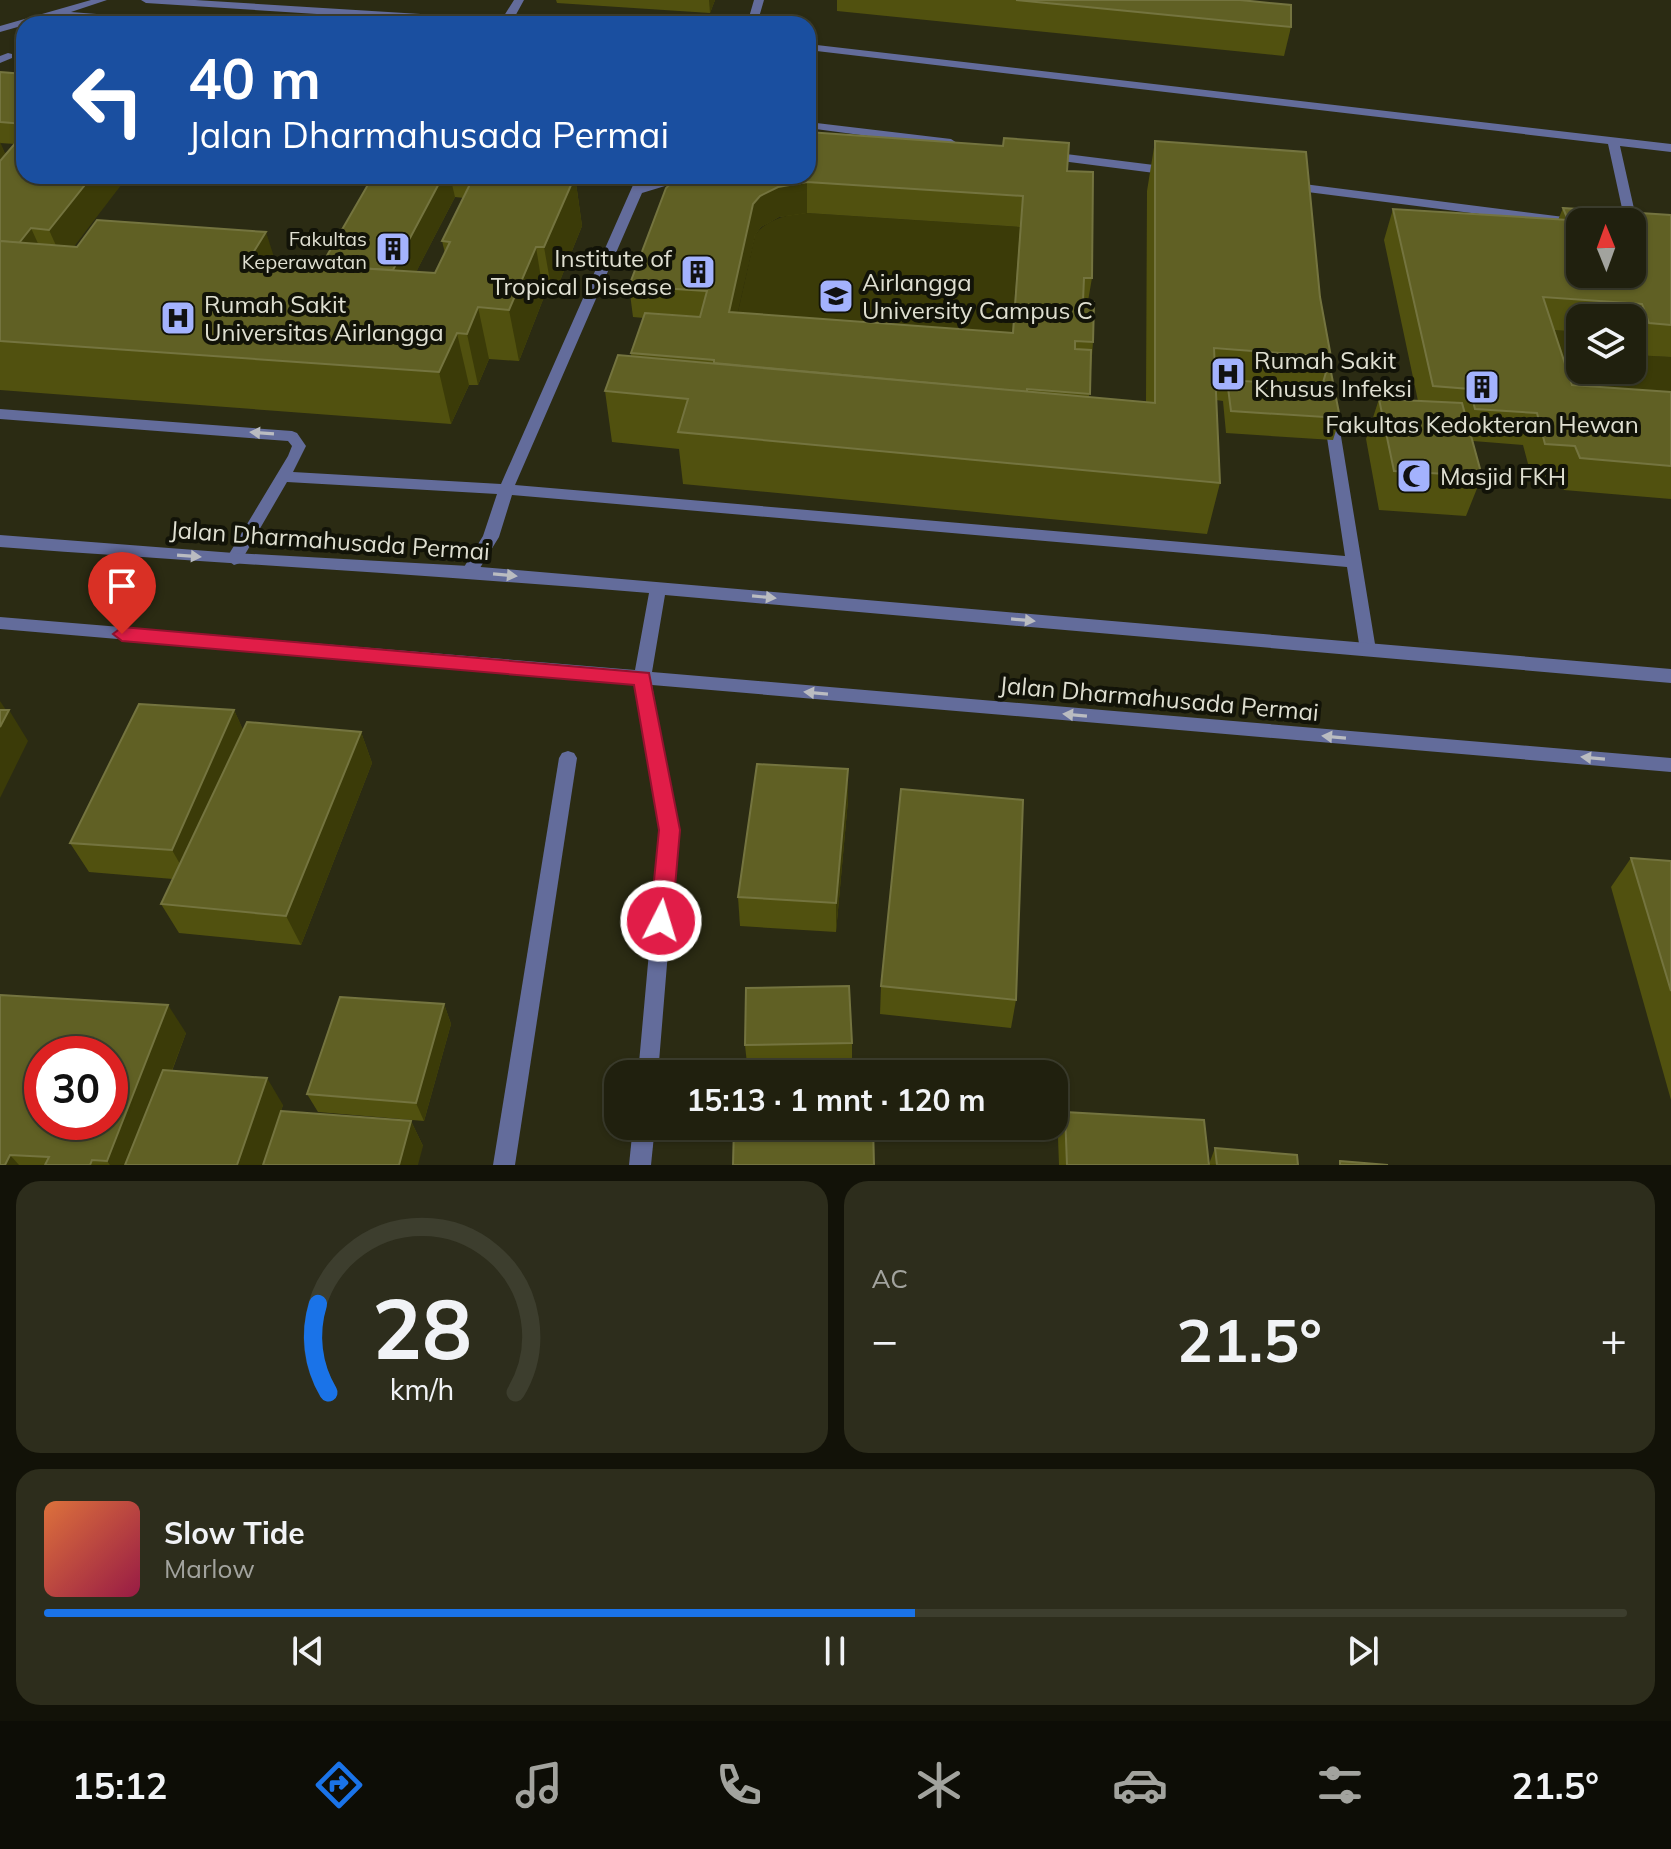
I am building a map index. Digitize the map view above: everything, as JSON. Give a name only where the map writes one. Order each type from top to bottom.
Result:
[{"type":"street","points":[[46,16],[102,0]]},
{"type":"street","points":[[146,0],[396,16]]},
{"type":"street","points":[[53,14],[80,16]]},
{"type":"street","points":[[816,48],[1671,148]]},
{"type":"street","points":[[816,126],[966,145]]},
{"type":"street","points":[[1613,141],[1630,208]]},
{"type":"street","points":[[1029,153],[1186,173]]},
{"type":"street","points":[[469,572],[491,537],[506,489],[639,184]]},
{"type":"street","points":[[636,191],[662,184]]},
{"type":"street","points":[[1281,185],[1566,221]]},
{"type":"street","points":[[1330,407],[1368,650]]},
{"type":"street","points":[[0,414],[292,436],[299,446],[234,559]]},
{"type":"street","points":[[281,477],[506,489],[1354,562]]},
{"type":"street","name":"Jalan Dharmahusada Permai","points":[[0,541],[234,559],[469,572],[1671,676]]},
{"type":"street","points":[[649,1060],[669,830],[642,678],[658,588]]},
{"type":"street","name":"Jalan Dharmahusada Permai","points":[[0,623],[1671,765]]},
{"type":"street","points":[[504,1165],[568,758]]},
{"type":"street","points":[[640,1165],[643,1140]]},
{"type":"shaded area","points":[[807,213],[1020,227],[1009,365],[731,343],[755,235],[778,218]]},
{"type":"shaded area","points":[[1530,328],[1566,331],[1566,384],[1646,384],[1646,356],[1671,357],[1671,425],[1558,416]]},
{"type":"building","points":[[1016,0],[1240,0],[1291,5],[1291,27]]},
{"type":"building","points":[[0,72],[16,73],[16,123],[0,122]]},
{"type":"building","points":[[816,133],[1003,146],[1004,138],[1069,143],[1067,171],[1093,172],[1092,278],[1084,278],[1083,301],[1094,302],[1093,342],[1075,341],[1075,349],[1091,350],[1090,394],[1027,389],[1027,392],[631,353],[645,313],[700,317],[707,291],[629,286],[666,188],[670,184],[795,184],[778,187],[760,196],[753,204],[729,312],[1013,333],[1023,196],[816,183]]},
{"type":"building","points":[[1155,141],[1306,152],[1320,297],[1331,357],[1214,348],[1220,483],[678,432],[688,399],[605,391],[618,355],[1155,403]]},
{"type":"building","points":[[16,142],[16,184],[86,184],[49,230],[31,228],[19,243],[0,241],[0,161]]},
{"type":"building","points":[[368,184],[439,184],[393,270],[321,266]]},
{"type":"building","points":[[470,184],[572,184],[544,247],[536,247],[509,310],[478,307],[467,334],[457,333],[439,372],[0,341],[0,241],[77,247],[97,220],[266,232],[248,261],[435,273],[450,242],[442,241]]},
{"type":"building","name":"Fakultas Kedokteran Hewan","points":[[1393,209],[1566,220],[1566,288],[1646,288],[1646,213],[1671,215],[1671,325],[1649,323],[1646,304],[1543,297],[1566,367],[1566,384],[1671,392],[1671,466],[1580,458],[1575,446],[1545,444],[1537,413],[1475,409],[1470,389],[1433,386]]},
{"type":"building","points":[[1329,362],[1340,418],[1231,411],[1227,380],[1322,386]]},
{"type":"building","points":[[1379,399],[1462,403],[1482,476],[1394,471]]},
{"type":"building","points":[[139,704],[234,710],[172,850],[70,843]]},
{"type":"building","points":[[0,710],[9,710],[0,727]]},
{"type":"building","points":[[247,722],[361,732],[286,916],[161,904]]},
{"type":"building","points":[[757,764],[848,769],[836,903],[738,897]]},
{"type":"building","points":[[901,789],[1023,800],[1016,1000],[881,986]]},
{"type":"building","points":[[1631,858],[1671,861],[1671,991]]},
{"type":"building","points":[[849,986],[852,1043],[745,1045],[746,988]]},
{"type":"building","points":[[0,995],[168,1005],[128,1107],[128,1036],[24,1036],[24,1140],[115,1140],[107,1161],[92,1160],[90,1165],[45,1165],[49,1157],[10,1155],[5,1165],[0,1165]]},
{"type":"building","points":[[340,997],[444,1004],[416,1103],[307,1094]]},
{"type":"building","points":[[163,1070],[267,1078],[237,1165],[125,1165]]},
{"type":"building","points":[[281,1111],[411,1121],[399,1165],[263,1165]]},
{"type":"building","points":[[1068,1112],[1204,1120],[1209,1165],[1067,1165]]},
{"type":"building","points":[[734,1140],[873,1140],[874,1165],[733,1165]]},
{"type":"building","points":[[1215,1148],[1297,1155],[1298,1165],[1217,1165]]},
{"type":"building","points":[[1340,1161],[1388,1165],[1340,1165]]},
{"type":"place","name":"Fakultas Keperawatan","points":[[393,249]]},
{"type":"place","name":"Institute of Tropical Disease","points":[[698,272]]},
{"type":"place","name":"Airlangga University Campus C","points":[[836,296]]},
{"type":"place","name":"Rumah Sakit Universitas Airlangga","points":[[178,318]]},
{"type":"place","name":"Rumah Sakit Khusus Infeksi","points":[[1228,374]]},
{"type":"place","name":"Fakultas Kedokteran Hewan","points":[[1482,387]]},
{"type":"place","name":"Masjid FKH","points":[[1414,476]]},
{"type":"route","points":[[122,634],[642,678],[669,830],[661,921]]}]
